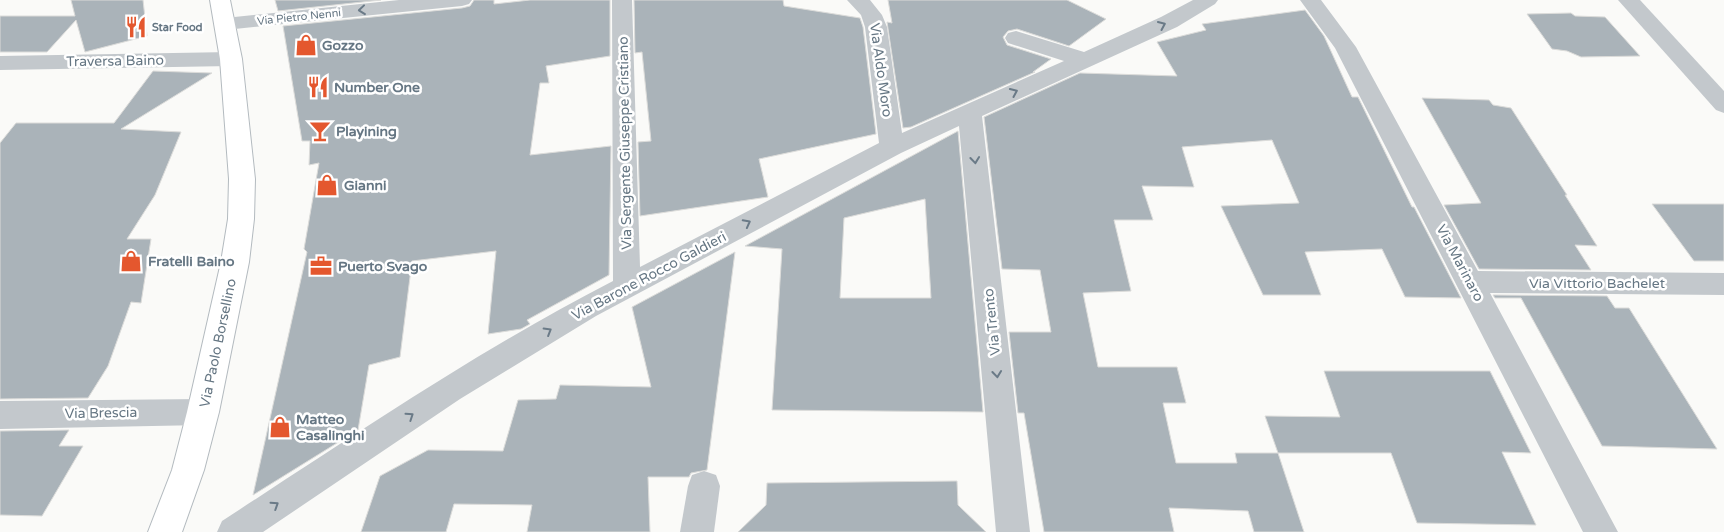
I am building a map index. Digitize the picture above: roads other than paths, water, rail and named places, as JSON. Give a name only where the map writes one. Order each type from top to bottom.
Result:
[{"type":"street","name":"Via Pietro Nenni","points":[[222,12],[462,0]]},
{"type":"street","name":"Via Sergente Giuseppe Cristiano","points":[[622,0],[627,287]]},
{"type":"street","name":"Via Aldo Moro","points":[[857,0],[873,17],[876,27],[892,148]]},
{"type":"street","points":[[1168,0],[1202,4]]},
{"type":"street","name":"Via Marinaro","points":[[1310,0],[1344,47],[1601,532]]},
{"type":"street","points":[[1628,0],[1724,105]]},
{"type":"street","name":"Via Barone Rocco Galdieri","points":[[234,532],[449,390],[586,308],[892,148],[1086,60],[1202,4]]},
{"type":"street","name":"Via Paolo Borsellino","points":[[165,532],[188,470],[203,412],[235,262],[241,219],[242,179],[230,59],[222,12]]},
{"type":"street","points":[[1016,38],[1086,60]]},
{"type":"street","name":"Traversa Baino","points":[[0,63],[230,59]]},
{"type":"street","name":"Via Trento","points":[[970,112],[1013,532]]},
{"type":"street","name":"Via Vittorio Bachelet","points":[[1470,282],[1724,284]]},
{"type":"street","name":"Via Brescia","points":[[0,414],[203,412]]},
{"type":"street","points":[[697,532],[704,486]]},
{"type":"place","name":"Star Food","points":[[136,27]]},
{"type":"place","name":"Gozzo","points":[[306,45]]},
{"type":"place","name":"Number One","points":[[318,87]]},
{"type":"place","name":"Playining","points":[[320,131]]},
{"type":"place","name":"Gianni","points":[[327,185]]},
{"type":"place","name":"Fratelli Baino","points":[[131,261]]},
{"type":"place","name":"Puerto Svago","points":[[321,266]]},
{"type":"place","name":"Matteo Casalinghi","points":[[280,427]]}]
